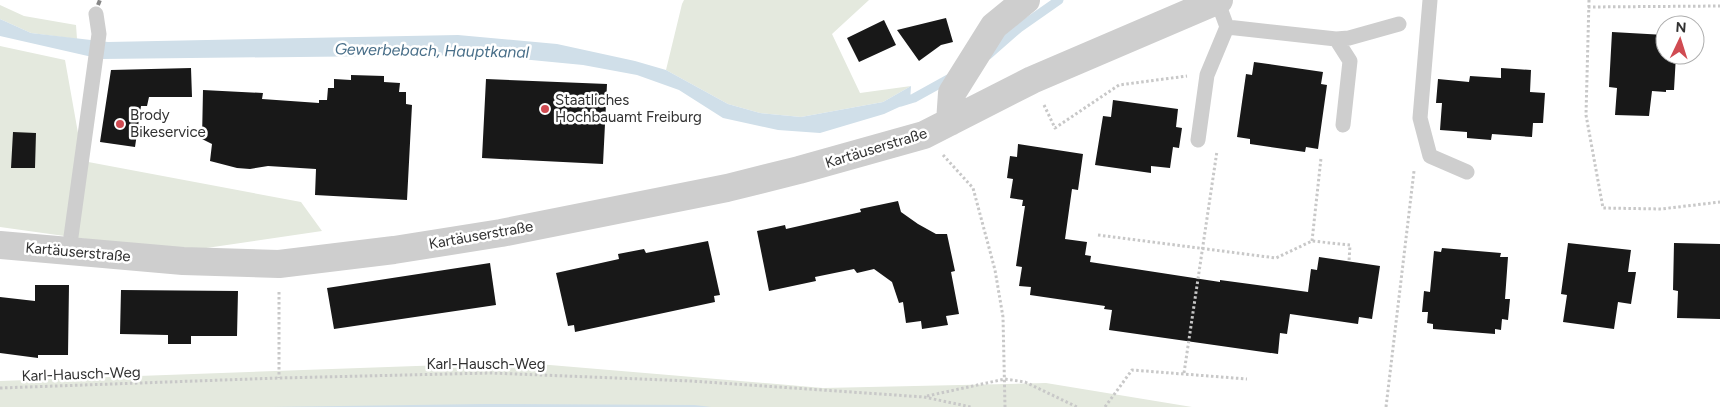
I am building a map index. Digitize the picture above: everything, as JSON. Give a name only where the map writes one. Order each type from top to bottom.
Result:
[{"type":"street","points":[[950,122],[952,93],[994,26],[1026,0]]},
{"type":"street","name":"Kartäuserstraße","points":[[0,245],[183,262],[278,264],[394,250],[529,227],[727,188],[924,135],[1032,80],[1218,0]]},
{"type":"lane","points":[[1198,140],[1207,75],[1227,27],[1218,0]]},
{"type":"lane","points":[[1430,0],[1420,118],[1430,156],[1467,172]]},
{"type":"lane","points":[[70,251],[99,34],[96,14]]},
{"type":"lane","points":[[1227,27],[1336,39],[1349,38],[1399,24]]},
{"type":"lane","points":[[1336,39],[1350,61],[1343,125]]},
{"type":"path","points":[[1589,0],[1586,115],[1603,208],[1661,209],[1720,202]]},
{"type":"path","points":[[1588,7],[1720,6]]},
{"type":"path","points":[[1032,80],[1054,128],[1120,85],[1207,75]]},
{"type":"path","points":[[924,135],[974,188],[995,270],[1003,317],[1005,407]]},
{"type":"path","points":[[1312,241],[1322,158]]},
{"type":"path","points":[[1386,407],[1415,166]]},
{"type":"path","points":[[1098,236],[1276,258],[1312,241],[1350,245],[1349,261]]},
{"type":"path","points":[[1184,373],[1200,258]]},
{"type":"path","points":[[278,264],[280,378]]},
{"type":"path","points":[[1105,407],[1132,370],[1247,379]]},
{"type":"path","name":"Karl-Hausch-Weg","points":[[0,388],[491,373],[692,381],[924,397],[971,407]]},
{"type":"path","points":[[924,397],[1005,379],[1025,382],[1077,407]]},
{"type":"shaded area","points":[[684,0],[869,0],[832,34],[860,93],[911,86],[883,102],[801,117],[760,113],[728,104],[666,70]]},
{"type":"shaded area","points":[[0,5],[24,16],[76,25],[77,39],[31,33],[0,19]]},
{"type":"shaded area","points":[[0,46],[65,60],[83,161],[301,202],[322,231],[179,252],[0,227]]},
{"type":"shaded area","points":[[501,363],[538,364],[823,388],[1046,383],[1192,407],[0,407],[0,381]]},
{"type":"water","points":[[0,19],[31,33],[108,42],[458,35],[557,44],[635,61],[666,70],[728,104],[760,113],[801,117],[883,102],[911,86],[910,102],[884,114],[820,133],[778,130],[723,118],[679,90],[637,75],[583,65],[480,55],[101,59],[0,36]]},
{"type":"water","points":[[485,404],[695,405],[711,407],[268,407]]},
{"type":"building","points":[[946,18],[953,42],[941,45],[919,61],[897,30]]},
{"type":"building","points":[[884,20],[896,45],[859,62],[847,38]]},
{"type":"building","points":[[1612,32],[1655,34],[1655,65],[1675,65],[1674,90],[1666,90],[1666,92],[1652,91],[1649,116],[1615,115],[1617,88],[1609,87]]},
{"type":"building","points":[[1254,62],[1323,72],[1321,84],[1327,85],[1318,149],[1306,147],[1305,152],[1250,144],[1250,139],[1237,137],[1246,74],[1252,75]]},
{"type":"building","points":[[191,68],[192,97],[149,97],[147,106],[141,106],[135,147],[100,142],[111,70]]},
{"type":"building","points":[[1501,68],[1531,70],[1530,92],[1545,93],[1543,123],[1533,123],[1532,137],[1492,134],[1491,140],[1467,138],[1467,132],[1440,130],[1442,103],[1436,103],[1438,79],[1469,82],[1470,76],[1501,78]]},
{"type":"building","points":[[351,75],[384,76],[384,82],[400,83],[399,92],[406,92],[406,104],[412,105],[407,200],[315,195],[316,169],[268,166],[250,169],[237,168],[210,161],[212,144],[202,139],[203,90],[263,93],[262,99],[319,103],[319,100],[327,100],[328,88],[334,88],[334,79],[351,80]]},
{"type":"building","name":"Staatliches Hochbauamt Freiburg","points":[[486,79],[607,84],[603,164],[482,158]]},
{"type":"building","points":[[1113,100],[1178,109],[1176,127],[1182,128],[1179,148],[1173,147],[1170,168],[1151,166],[1151,173],[1095,165],[1103,116],[1111,117]]},
{"type":"building","points":[[13,132],[36,133],[35,168],[11,168]]},
{"type":"building","points":[[1018,144],[1083,154],[1078,190],[1072,189],[1065,239],[1087,242],[1085,255],[1091,256],[1090,262],[1220,282],[1220,280],[1308,292],[1311,269],[1317,270],[1319,257],[1380,266],[1372,319],[1359,317],[1358,324],[1290,314],[1287,334],[1280,333],[1278,354],[1109,330],[1112,310],[1104,309],[1105,306],[1030,295],[1031,287],[1019,286],[1022,267],[1016,266],[1025,206],[1022,206],[1023,200],[1010,198],[1013,179],[1007,178],[1010,156],[1017,157]]},
{"type":"building","points":[[898,201],[901,212],[918,224],[936,234],[947,234],[955,271],[951,272],[959,314],[946,316],[948,325],[922,329],[921,321],[906,323],[903,302],[899,303],[892,282],[874,269],[857,273],[854,269],[815,277],[816,281],[769,291],[757,231],[785,225],[786,229],[861,212],[860,209]]},
{"type":"building","points":[[708,241],[720,295],[714,296],[715,302],[575,332],[574,325],[568,326],[556,273],[619,259],[618,254],[644,249],[646,253]]},
{"type":"building","points":[[1568,243],[1631,250],[1628,272],[1636,272],[1631,304],[1618,302],[1614,329],[1563,322],[1567,295],[1561,294]]},
{"type":"building","points":[[1674,243],[1720,244],[1720,319],[1677,318],[1678,291],[1673,290]]},
{"type":"building","points":[[1442,248],[1501,253],[1500,257],[1508,257],[1505,299],[1510,299],[1508,320],[1502,319],[1501,330],[1495,329],[1495,334],[1433,329],[1433,324],[1427,323],[1428,312],[1422,312],[1424,291],[1430,292],[1434,251],[1441,252]]},
{"type":"building","points":[[490,263],[496,305],[334,329],[327,288]]},
{"type":"building","points":[[35,285],[69,285],[68,355],[38,355],[38,358],[0,353],[0,297],[35,301]]},
{"type":"building","points":[[121,290],[238,291],[237,336],[191,336],[191,344],[168,344],[168,335],[120,334]]},
{"type":"waterway","name":"Gewerbebach, Hauptkanal","points":[[988,55],[1019,28],[1059,0]]},
{"type":"waterway","name":"Gewerbebach, Hauptkanal","points":[[901,102],[914,98],[952,77]]},
{"type":"railway","points":[[98,5],[100,0]]},
{"type":"place","name":"Staatliches Hochbauamt Freiburg","points":[[545,109]]},
{"type":"place","name":"Brody Bikeservice","points":[[120,124]]}]
